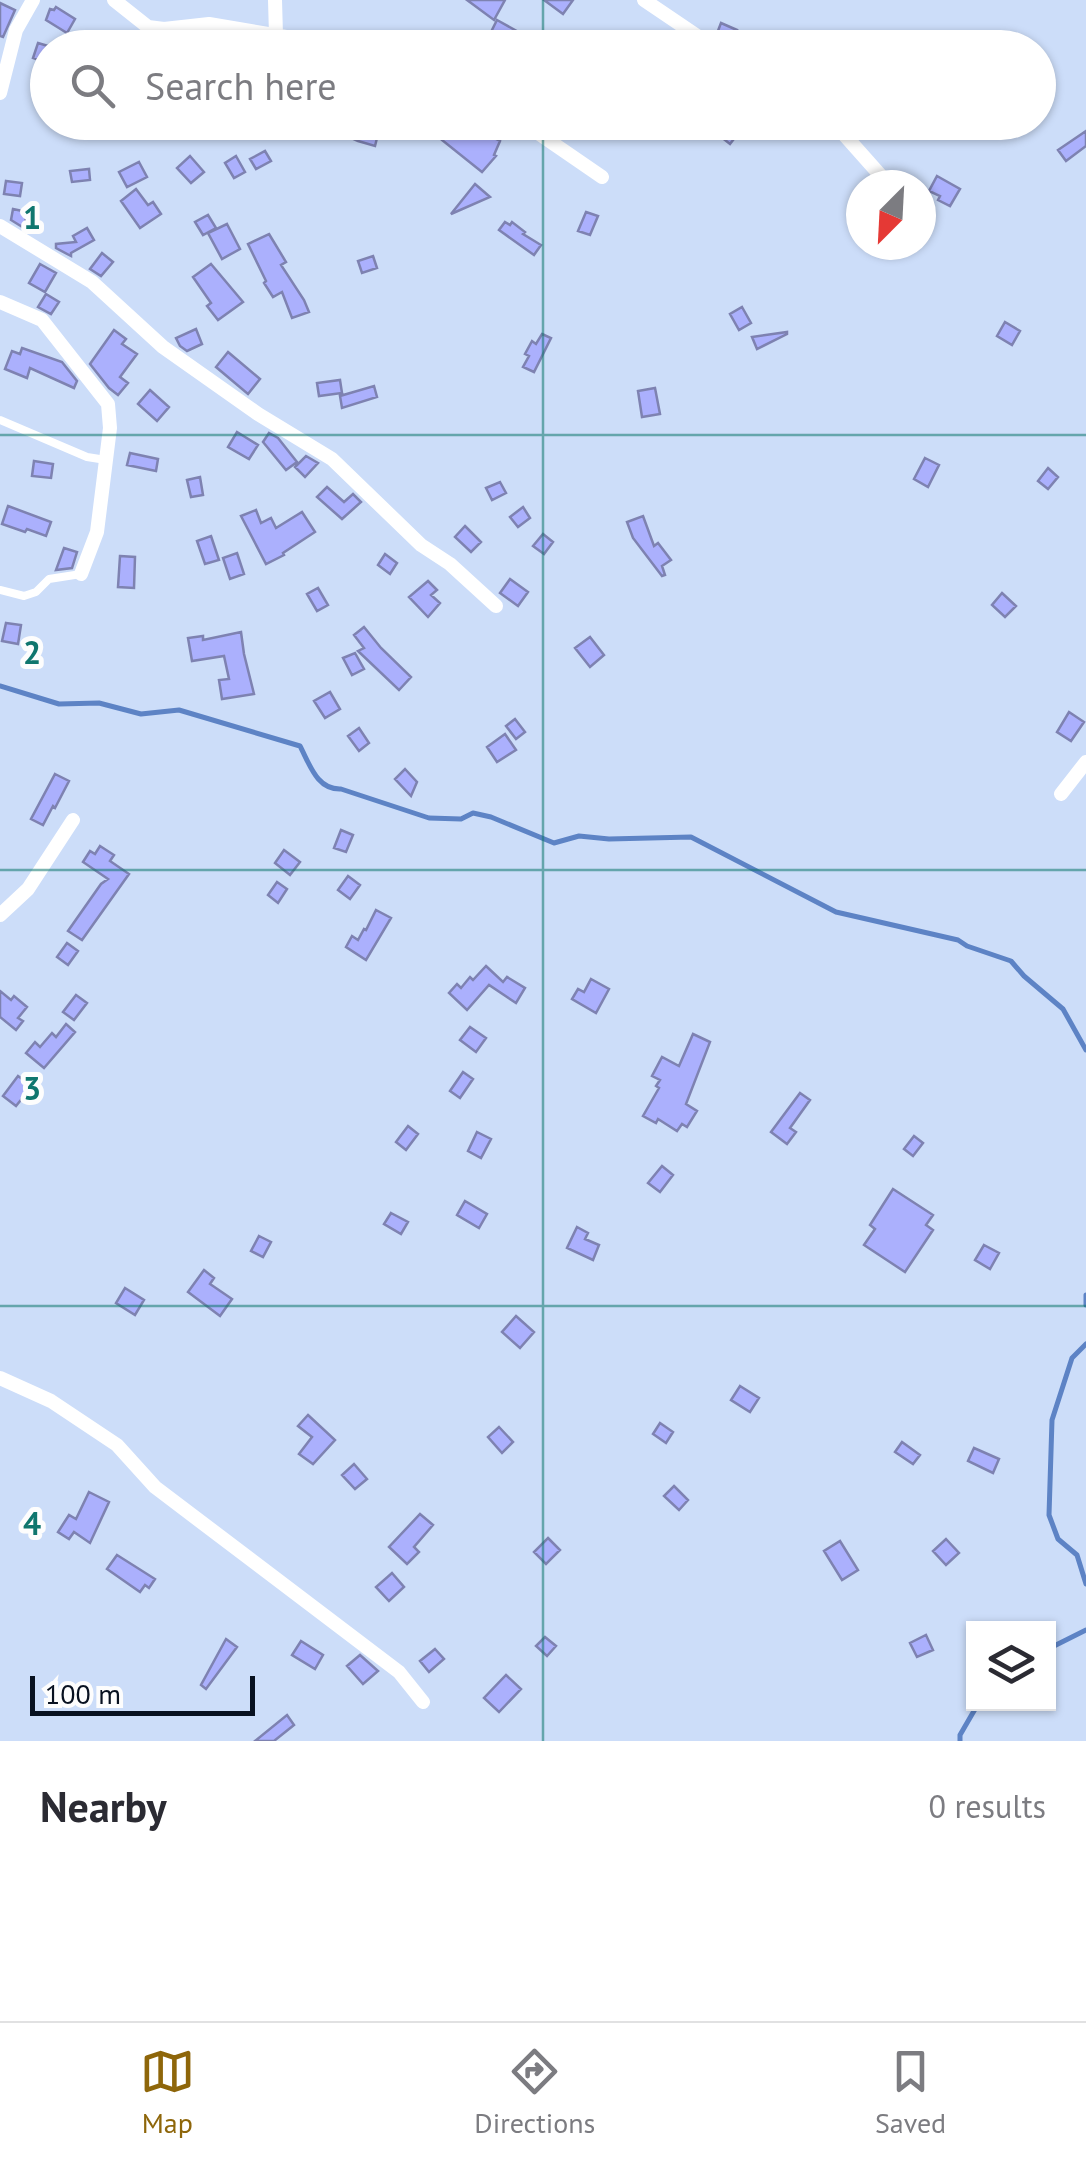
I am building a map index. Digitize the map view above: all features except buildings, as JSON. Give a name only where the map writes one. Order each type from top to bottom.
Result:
[{"type":"street","points":[[0,94],[16,30],[33,0]]},
{"type":"street","points":[[114,0],[148,26],[164,29],[210,24],[246,30]]},
{"type":"street","points":[[275,0],[276,30]]},
{"type":"street","points":[[644,0],[688,30]]},
{"type":"street","points":[[548,140],[602,178]]},
{"type":"street","points":[[849,140],[876,170]]},
{"type":"street","points":[[0,226],[92,282],[163,347],[258,414],[332,459],[421,545],[450,564],[496,606]]},
{"type":"street","points":[[0,302],[42,320],[108,404],[110,428],[97,532],[82,574]]},
{"type":"street","points":[[1061,794],[1086,762]]},
{"type":"street","points":[[0,915],[28,889],[72,820]]},
{"type":"street","points":[[0,1378],[51,1400],[117,1445],[156,1487],[399,1672],[423,1702]]},
{"type":"lane","points":[[0,420],[87,457],[106,460]]},
{"type":"lane","points":[[0,590],[24,596],[36,592],[49,579],[82,574]]},
{"type":"waterway","points":[[0,686],[59,704],[99,703],[141,714],[179,710],[300,746],[315,775],[326,785],[429,818],[461,819],[473,813],[554,843],[579,836],[691,837],[836,912],[958,940],[1011,961],[1063,1009],[1086,1050]]},
{"type":"waterway","points":[[1086,1295],[1086,1305]]},
{"type":"waterway","points":[[1086,1344],[1072,1358],[1052,1420],[1049,1515],[1058,1539],[1077,1555],[1086,1584]]},
{"type":"waterway","points":[[1056,1645],[1086,1630]]},
{"type":"waterway","points":[[960,1741],[974,1711]]}]
